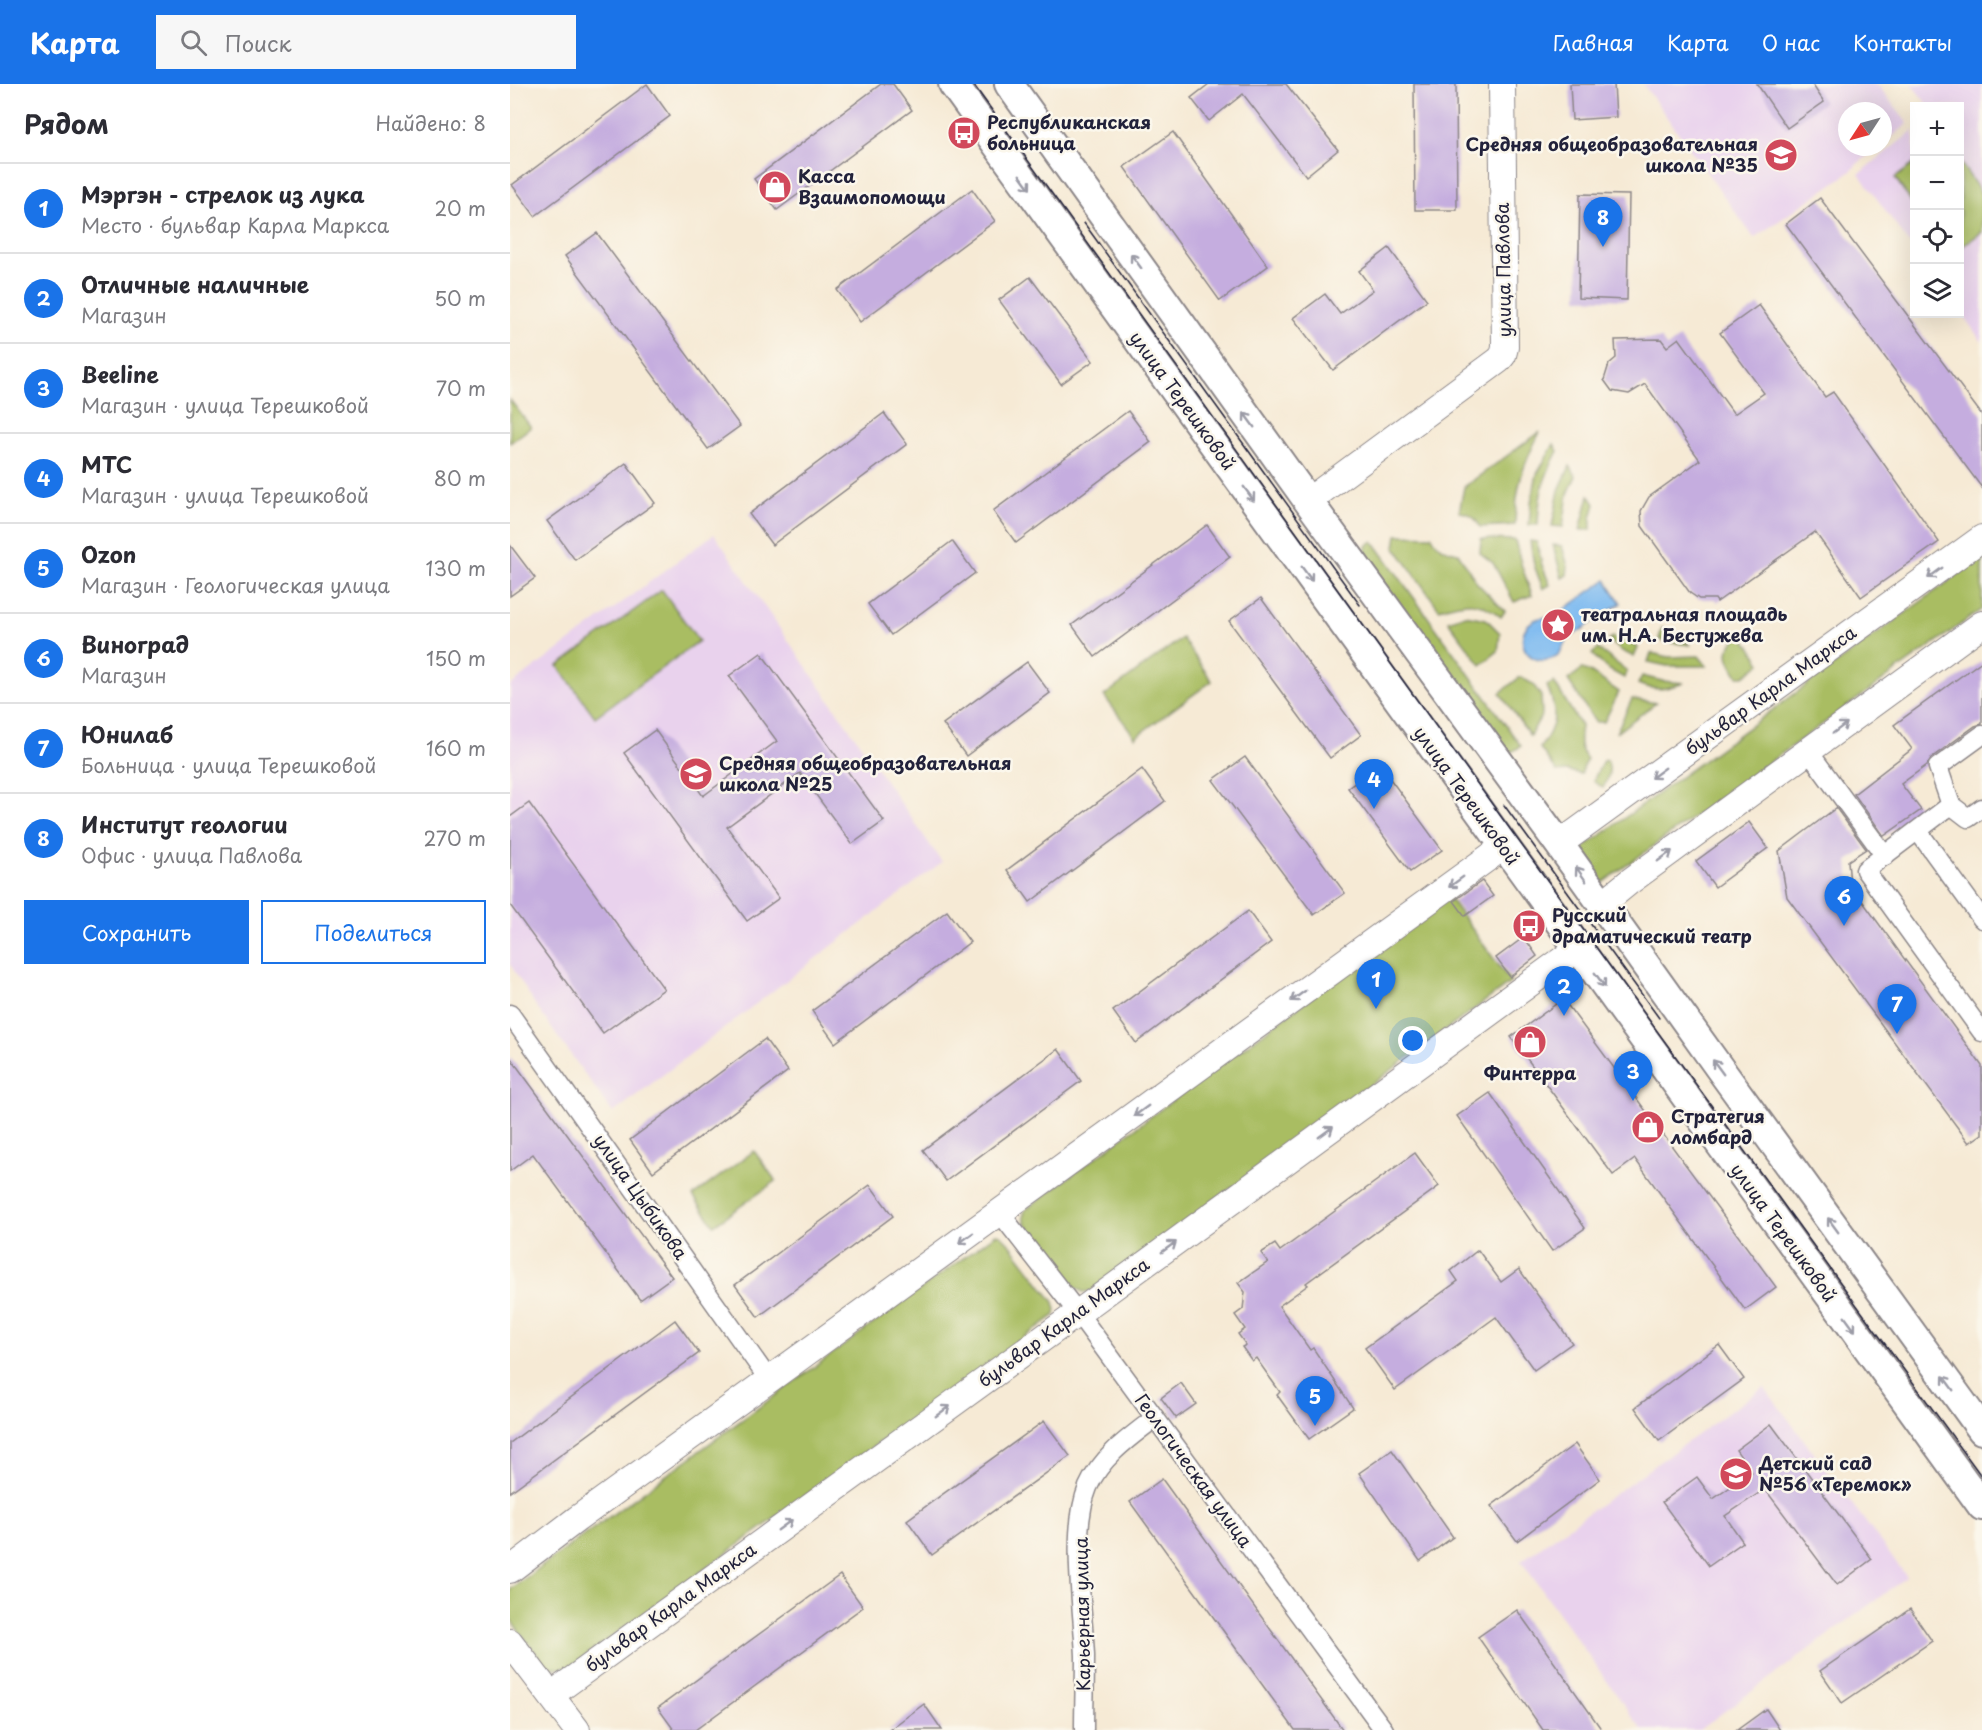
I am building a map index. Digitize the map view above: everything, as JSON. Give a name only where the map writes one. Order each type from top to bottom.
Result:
[{"type":"main road","name":"улица Терешковой","points":[[952,84],[1982,1506]]},
{"type":"main road","points":[[1009,84],[1308,501],[1982,1430]]},
{"type":"main road","points":[[1272,527],[1308,501]]},
{"type":"street","name":"улица Павлова","points":[[1308,501],[1490,368],[1503,355],[1505,347],[1502,84]]},
{"type":"street","name":"бульвар Карла Маркса","points":[[1559,844],[1982,538]]},
{"type":"street","points":[[1602,904],[1982,624]]},
{"type":"street","points":[[1982,735],[1938,767],[1951,805],[1968,818],[1982,808]]},
{"type":"street","points":[[1809,752],[1885,856]]},
{"type":"street","points":[[1951,805],[1865,870],[1982,1032]]},
{"type":"street","points":[[1918,831],[1982,919]]},
{"type":"street","points":[[510,1570],[1503,847]]},
{"type":"street","name":"бульвар Карла Маркса","points":[[550,1695],[1577,949]]},
{"type":"street","name":"улица Цыбикова","points":[[510,1014],[769,1380]]},
{"type":"street","name":"Геологическая улица","points":[[1000,1213],[1078,1313],[1384,1730]]},
{"type":"street","name":"Карьерная улица","points":[[1084,1730],[1085,1658],[1079,1547],[1088,1487],[1118,1447],[1155,1418]]},
{"type":"street","points":[[510,1642],[577,1730]]},
{"type":"shaded area","name":"Средняя общеобразовательная школа №35","points":[[1643,84],[1877,84],[1891,102],[1838,102],[1838,156],[1867,156],[1850,172],[1754,238]]},
{"type":"shaded area","points":[[1911,84],[1982,84],[1982,342],[1964,317],[1964,102],[1926,102]]},
{"type":"shaded area","name":"Средняя общеобразовательная школа №35","points":[[1892,103],[1908,124],[1892,137]]},
{"type":"shaded area","points":[[1910,133],[1910,244],[1859,174],[1882,156],[1892,156],[1892,148]]},
{"type":"shaded area","name":"Средняя общеобразовательная школа №25","points":[[714,534],[942,862],[613,1113],[538,1009],[510,964],[510,686]]},
{"type":"shaded area","name":"Детский сад №56 «Теремок»","points":[[1764,1387],[1907,1577],[1699,1730],[1642,1730],[1521,1561]]},
{"type":"green space","points":[[1910,167],[1910,200],[1895,178]]},
{"type":"green space","points":[[1964,168],[1982,194],[1982,232],[1964,245]]},
{"type":"green space","points":[[510,400],[531,427],[510,443]]},
{"type":"green space","points":[[1540,432],[1521,477],[1515,525],[1480,527],[1472,516],[1459,512],[1464,487]]},
{"type":"green space","points":[[1554,444],[1558,451],[1543,487],[1538,525],[1529,525],[1537,474]]},
{"type":"green space","points":[[1570,466],[1576,476],[1568,494],[1563,527],[1552,526],[1559,490]]},
{"type":"green space","points":[[1589,495],[1595,504],[1591,518],[1591,530],[1580,530]]},
{"type":"green space","points":[[1397,535],[1432,536],[1442,548],[1458,553],[1477,583],[1505,611],[1501,617],[1485,607],[1471,603],[1439,609],[1395,547]]},
{"type":"green space","points":[[1481,539],[1515,540],[1532,595],[1514,602],[1493,563],[1480,553]]},
{"type":"green space","points":[[1373,541],[1521,746],[1507,755],[1365,558],[1366,546]]},
{"type":"green space","points":[[1530,541],[1537,542],[1542,565],[1550,585],[1543,589],[1534,565]]},
{"type":"green space","points":[[1553,545],[1562,546],[1568,566],[1567,575],[1562,578]]},
{"type":"green space","points":[[1982,557],[1982,609],[1602,883],[1579,852],[1582,849]]},
{"type":"green space","points":[[662,590],[699,641],[595,717],[558,666]]},
{"type":"green space","points":[[1465,615],[1486,619],[1500,633],[1498,651],[1481,665],[1448,621]]},
{"type":"green space","points":[[1662,628],[1679,636],[1690,645],[1659,639]]},
{"type":"green space","points":[[1742,634],[1761,663],[1744,676],[1738,676],[1728,654],[1731,644]]},
{"type":"green space","points":[[1613,637],[1617,640],[1625,638],[1638,648],[1634,657],[1620,650],[1609,640]]},
{"type":"green space","points":[[1182,638],[1212,681],[1135,737],[1104,696]]},
{"type":"green space","points":[[1598,649],[1627,671],[1624,678],[1606,668],[1592,654]]},
{"type":"green space","points":[[1651,653],[1669,657],[1699,656],[1707,666],[1667,666],[1648,662]]},
{"type":"green space","points":[[1582,669],[1619,692],[1604,722],[1595,722],[1568,680]]},
{"type":"green space","points":[[1642,676],[1684,683],[1656,689],[1638,684]]},
{"type":"green space","points":[[1520,677],[1533,684],[1541,696],[1542,714],[1530,736],[1500,693]]},
{"type":"green space","points":[[1554,682],[1581,726],[1580,744],[1587,759],[1581,774],[1568,771],[1557,772],[1540,748],[1553,725],[1553,703],[1547,686]]},
{"type":"green space","points":[[1632,699],[1656,703],[1616,733]]},
{"type":"green space","points":[[1607,760],[1608,778],[1603,788],[1593,781],[1603,761]]},
{"type":"green space","points":[[1448,896],[1511,982],[1091,1291],[1083,1292],[1074,1287],[1025,1223],[1023,1217],[1025,1210]]},
{"type":"green space","points":[[754,1151],[776,1181],[714,1225],[693,1196]]},
{"type":"green space","points":[[996,1234],[1001,1235],[1009,1243],[1054,1302],[1055,1315],[570,1667],[557,1669],[545,1665],[510,1619],[510,1591],[512,1588]]},
{"type":"water","points":[[1606,580],[1621,603],[1569,638],[1560,652],[1550,659],[1539,660],[1525,650],[1523,635],[1532,622],[1541,618],[1552,618]]},
{"type":"building","points":[[647,84],[670,116],[535,216],[512,185]]},
{"type":"building","points":[[881,84],[893,84],[912,110],[777,210],[754,179]]},
{"type":"building","points":[[1209,84],[1286,84],[1338,150],[1306,176],[1243,94],[1209,121],[1191,98]]},
{"type":"building","points":[[1414,84],[1456,84],[1457,210],[1415,210]]},
{"type":"building","points":[[1570,84],[1614,84],[1616,117],[1572,120]]},
{"type":"building","points":[[1757,84],[1812,84],[1824,102],[1787,128]]},
{"type":"building","points":[[1173,132],[1268,266],[1220,301],[1124,167]]},
{"type":"building","points":[[972,189],[995,221],[860,322],[837,290]]},
{"type":"building","points":[[1580,194],[1629,195],[1627,300],[1578,298]]},
{"type":"building","points":[[1820,198],[1982,415],[1982,488],[1786,224]]},
{"type":"building","points":[[597,233],[740,426],[708,449],[565,256]]},
{"type":"building","points":[[1389,248],[1427,300],[1333,370],[1293,318],[1325,294],[1340,314],[1373,290],[1359,271]]},
{"type":"building","points":[[1030,277],[1093,361],[1061,384],[999,300]]},
{"type":"building","points":[[1759,305],[1825,397],[1833,392],[1939,542],[1861,597],[1815,532],[1717,602],[1715,599],[1699,599],[1690,593],[1642,526],[1641,511],[1649,497],[1700,460],[1645,384],[1629,394],[1612,391],[1604,380],[1609,364],[1616,358],[1615,340],[1661,339],[1667,347],[1679,338],[1734,414],[1764,393],[1720,333]]},
{"type":"building","points":[[1128,411],[1151,442],[1016,543],[993,511]]},
{"type":"building","points":[[884,413],[907,444],[772,545],[749,514]]},
{"type":"building","points":[[626,463],[655,503],[575,560],[547,521]]},
{"type":"building","points":[[1207,525],[1230,557],[1095,657],[1072,625]]},
{"type":"building","points":[[952,541],[975,573],[891,635],[868,604]]},
{"type":"building","points":[[510,545],[535,578],[510,596]]},
{"type":"building","points":[[1261,598],[1361,735],[1330,758],[1229,621]]},
{"type":"building","points":[[761,653],[884,821],[852,844],[800,773],[727,827],[779,898],[747,921],[624,753],[655,730],[703,796],[777,741],[729,676]]},
{"type":"building","points":[[1982,661],[1982,724],[1975,726],[1931,758],[1927,765],[1901,784],[1921,810],[1884,836],[1854,794],[1912,749],[1894,725]]},
{"type":"building","points":[[1027,662],[1050,693],[966,756],[943,724]]},
{"type":"building","points":[[1245,757],[1345,893],[1314,915],[1213,780]]},
{"type":"building","points":[[1380,765],[1442,850],[1410,872],[1348,788]]},
{"type":"building","points":[[1142,769],[1165,801],[1030,902],[1007,870]]},
{"type":"building","points":[[529,803],[664,989],[603,1033],[510,905],[510,817]]},
{"type":"building","points":[[1836,808],[1866,849],[1848,861],[1850,884],[1982,1066],[1982,1134],[1969,1143],[1787,897],[1779,851]]},
{"type":"building","points":[[1749,822],[1768,848],[1715,887],[1696,861]]},
{"type":"building","points":[[1482,881],[1493,896],[1465,916],[1454,901]]},
{"type":"building","points":[[947,911],[970,942],[835,1043],[812,1011]]},
{"type":"building","points":[[1248,911],[1271,942],[1136,1043],[1113,1011]]},
{"type":"building","points":[[1524,937],[1537,956],[1510,977],[1496,958]]},
{"type":"building","points":[[1563,999],[1776,1287],[1745,1310],[1635,1159],[1613,1175],[1511,1037]]},
{"type":"building","points":[[765,1039],[788,1071],[653,1172],[630,1140]]},
{"type":"building","points":[[1058,1049],[1081,1081],[946,1181],[923,1150]]},
{"type":"building","points":[[510,1057],[672,1277],[640,1300],[533,1154],[510,1171]]},
{"type":"building","points":[[1490,1093],[1585,1228],[1552,1251],[1457,1116]]},
{"type":"building","points":[[1415,1153],[1439,1186],[1306,1283],[1308,1285],[1279,1306],[1310,1350],[1313,1348],[1353,1408],[1309,1439],[1277,1395],[1280,1392],[1256,1358],[1252,1361],[1242,1347],[1246,1345],[1238,1334],[1245,1329],[1235,1315],[1243,1309],[1245,1292],[1238,1283],[1268,1262],[1261,1253],[1275,1244],[1280,1251]]},
{"type":"building","points":[[870,1185],[893,1216],[758,1317],[735,1285]]},
{"type":"building","points":[[1478,1250],[1501,1282],[1519,1269],[1572,1343],[1534,1370],[1496,1317],[1395,1390],[1365,1348],[1458,1281],[1451,1271]]},
{"type":"building","points":[[675,1320],[699,1353],[510,1492],[510,1443]]},
{"type":"building","points":[[1719,1345],[1744,1379],[1659,1441],[1635,1408]]},
{"type":"building","points":[[1181,1383],[1196,1404],[1176,1418],[1161,1398]]},
{"type":"building","points":[[1044,1421],[1070,1456],[932,1555],[907,1520]]},
{"type":"building","points":[[1771,1424],[1872,1559],[1837,1585],[1765,1489],[1725,1516],[1743,1542],[1709,1566],[1662,1502],[1697,1477],[1713,1499],[1752,1472],[1736,1450]]},
{"type":"building","points":[[1575,1444],[1600,1479],[1517,1541],[1491,1506]]},
{"type":"building","points":[[1392,1450],[1453,1537],[1420,1561],[1359,1473]]},
{"type":"building","points":[[1162,1479],[1343,1730],[1295,1730],[1130,1502]]},
{"type":"building","points":[[840,1575],[863,1607],[695,1730],[674,1730],[658,1708]]},
{"type":"building","points":[[1910,1609],[1932,1641],[1842,1703],[1820,1671]]},
{"type":"building","points":[[1517,1610],[1602,1730],[1543,1730],[1478,1637]]},
{"type":"building","points":[[924,1704],[942,1730],[889,1730]]},
{"type":"building","points":[[1766,1709],[1780,1730],[1737,1730]]},
{"type":"tram line","points":[[973,84],[1515,836],[1982,1477]]},
{"type":"tram line","points":[[1084,223],[1360,605]]},
{"type":"tram line","points":[[1504,805],[1659,1018]]},
{"type":"place","name":"Республиканская больница","points":[[964,133]]},
{"type":"place","name":"Средняя общеобразовательная школа №35","points":[[1781,155]]},
{"type":"place","name":"Касса Взаимопомощи","points":[[775,187]]},
{"type":"place","name":"Институт геологии","points":[[1603,247]]},
{"type":"place","name":"театральная площадь им. Н.А. Бестужева","points":[[1558,625]]},
{"type":"place","name":"Средняя общеобразовательная школа №25","points":[[696,774]]},
{"type":"place","name":"МТС","points":[[1374,809]]},
{"type":"place","name":"Русский драматический театр","points":[[1529,926]]},
{"type":"place","name":"Виноград","points":[[1844,926]]},
{"type":"place","name":"Мэргэн - стрелок из лука","points":[[1376,1009]]},
{"type":"place","name":"Отличные наличные","points":[[1564,1016]]},
{"type":"place","name":"Юнилаб","points":[[1897,1034]]},
{"type":"place","name":"Финтерра","points":[[1530,1042]]},
{"type":"place","name":"Beeline","points":[[1633,1101]]},
{"type":"place","name":"Стратегия ломбард","points":[[1648,1127]]},
{"type":"place","name":"Ozon","points":[[1315,1426]]},
{"type":"place","name":"Детский сад №56 «Теремок»","points":[[1736,1474]]}]
